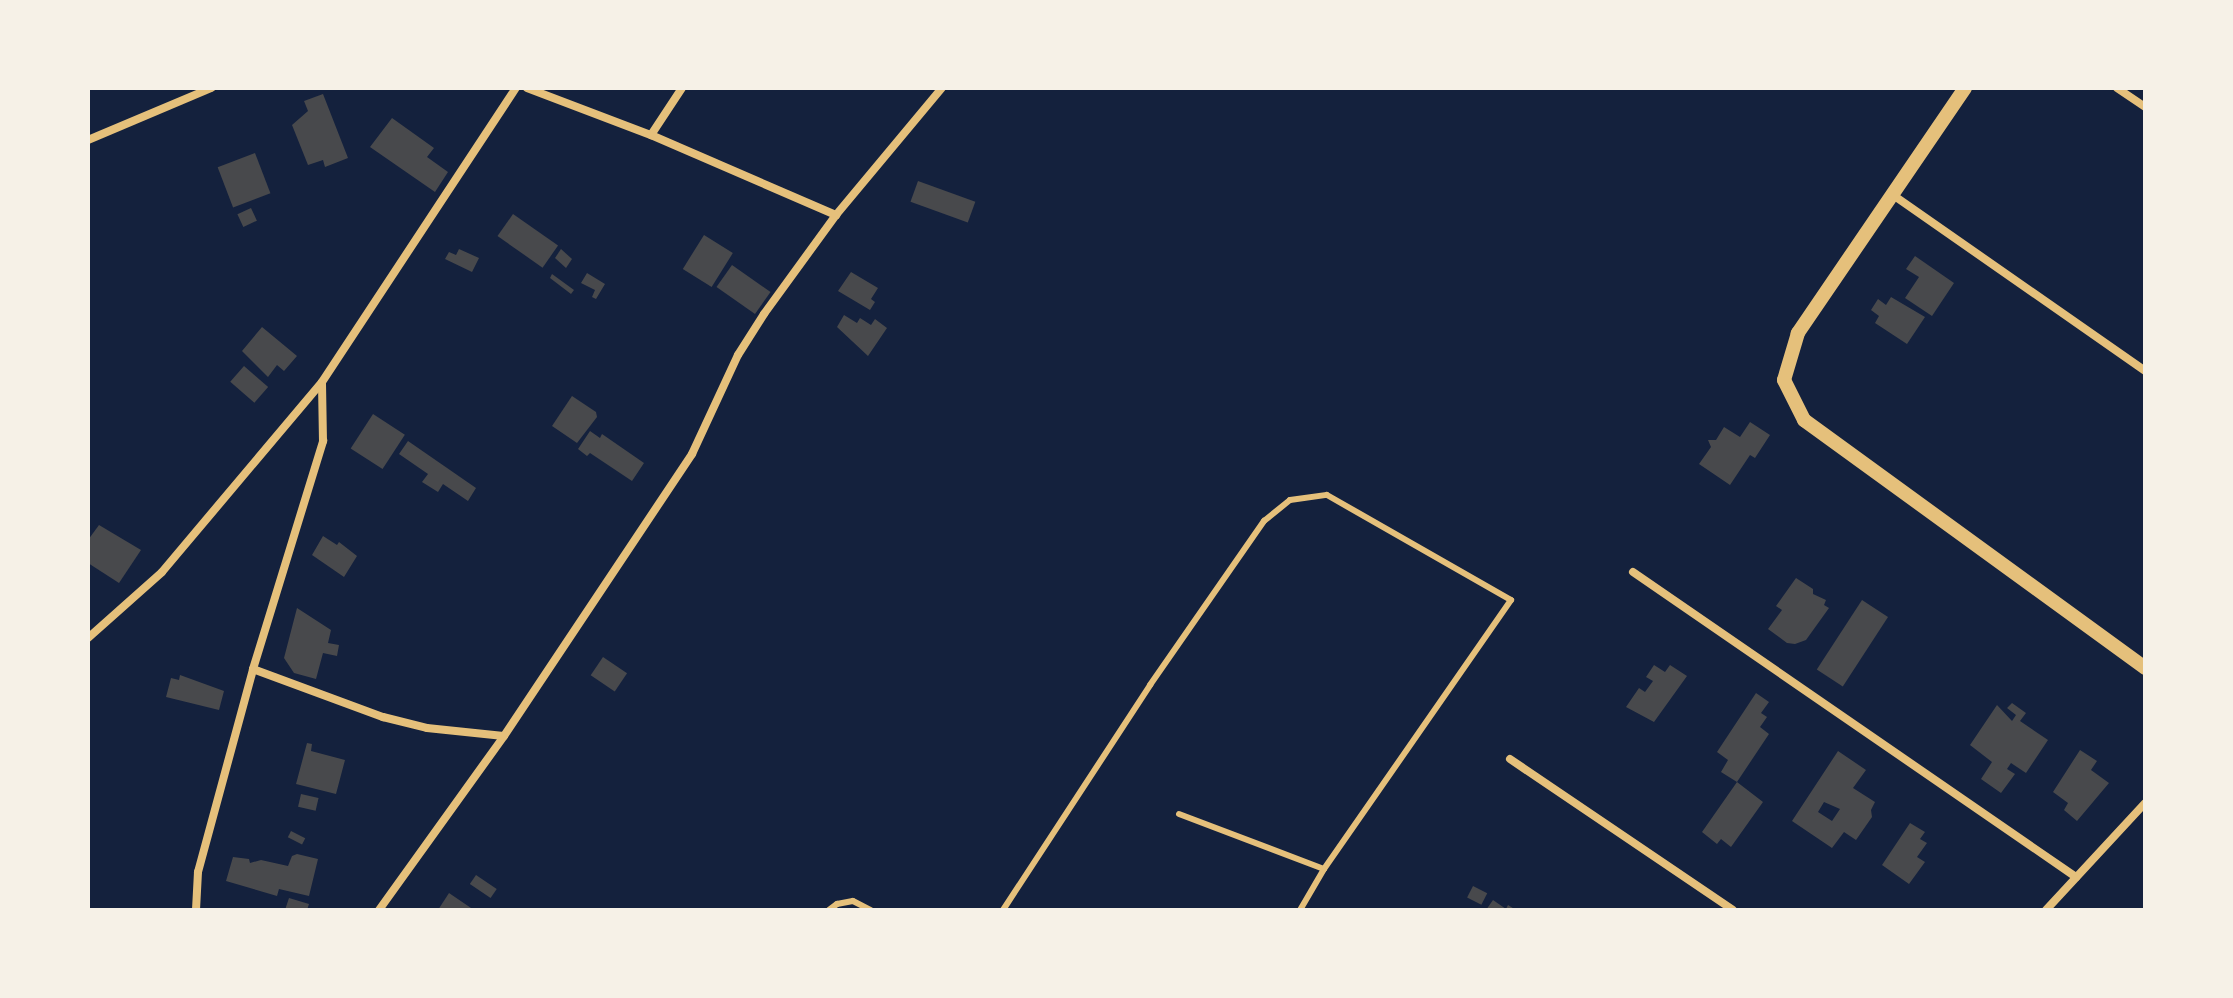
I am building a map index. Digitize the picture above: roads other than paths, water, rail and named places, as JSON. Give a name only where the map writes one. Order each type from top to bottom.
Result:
[{"type":"street","points":[[88,140],[188,92],[211,88]]},
{"type":"street","points":[[88,638],[162,572],[322,382],[516,88]]},
{"type":"street","points":[[527,88],[651,135],[836,215]]},
{"type":"street","points":[[651,135],[682,88]]},
{"type":"street","points":[[379,910],[504,736],[692,454],[738,355],[836,215],[942,88]]},
{"type":"street","points":[[1965,88],[1798,333],[1784,380],[1804,420],[2145,668]]},
{"type":"street","points":[[2117,88],[2145,107]]},
{"type":"street","points":[[1893,195],[2145,371]]},
{"type":"street","points":[[196,910],[198,872],[253,669],[323,441],[322,382]]},
{"type":"street","points":[[1633,572],[2076,877]]},
{"type":"street","points":[[253,669],[383,717],[427,728],[504,736]]},
{"type":"street","points":[[1510,759],[1733,910]]},
{"type":"street","points":[[2046,910],[2145,803]]},
{"type":"lane","points":[[1003,910],[1150,685],[1264,521],[1290,500],[1327,495],[1511,600],[1324,869],[1300,910]]},
{"type":"lane","points":[[1179,814],[1324,869]]},
{"type":"lane","points":[[829,910],[837,904],[853,901],[871,910]]}]
